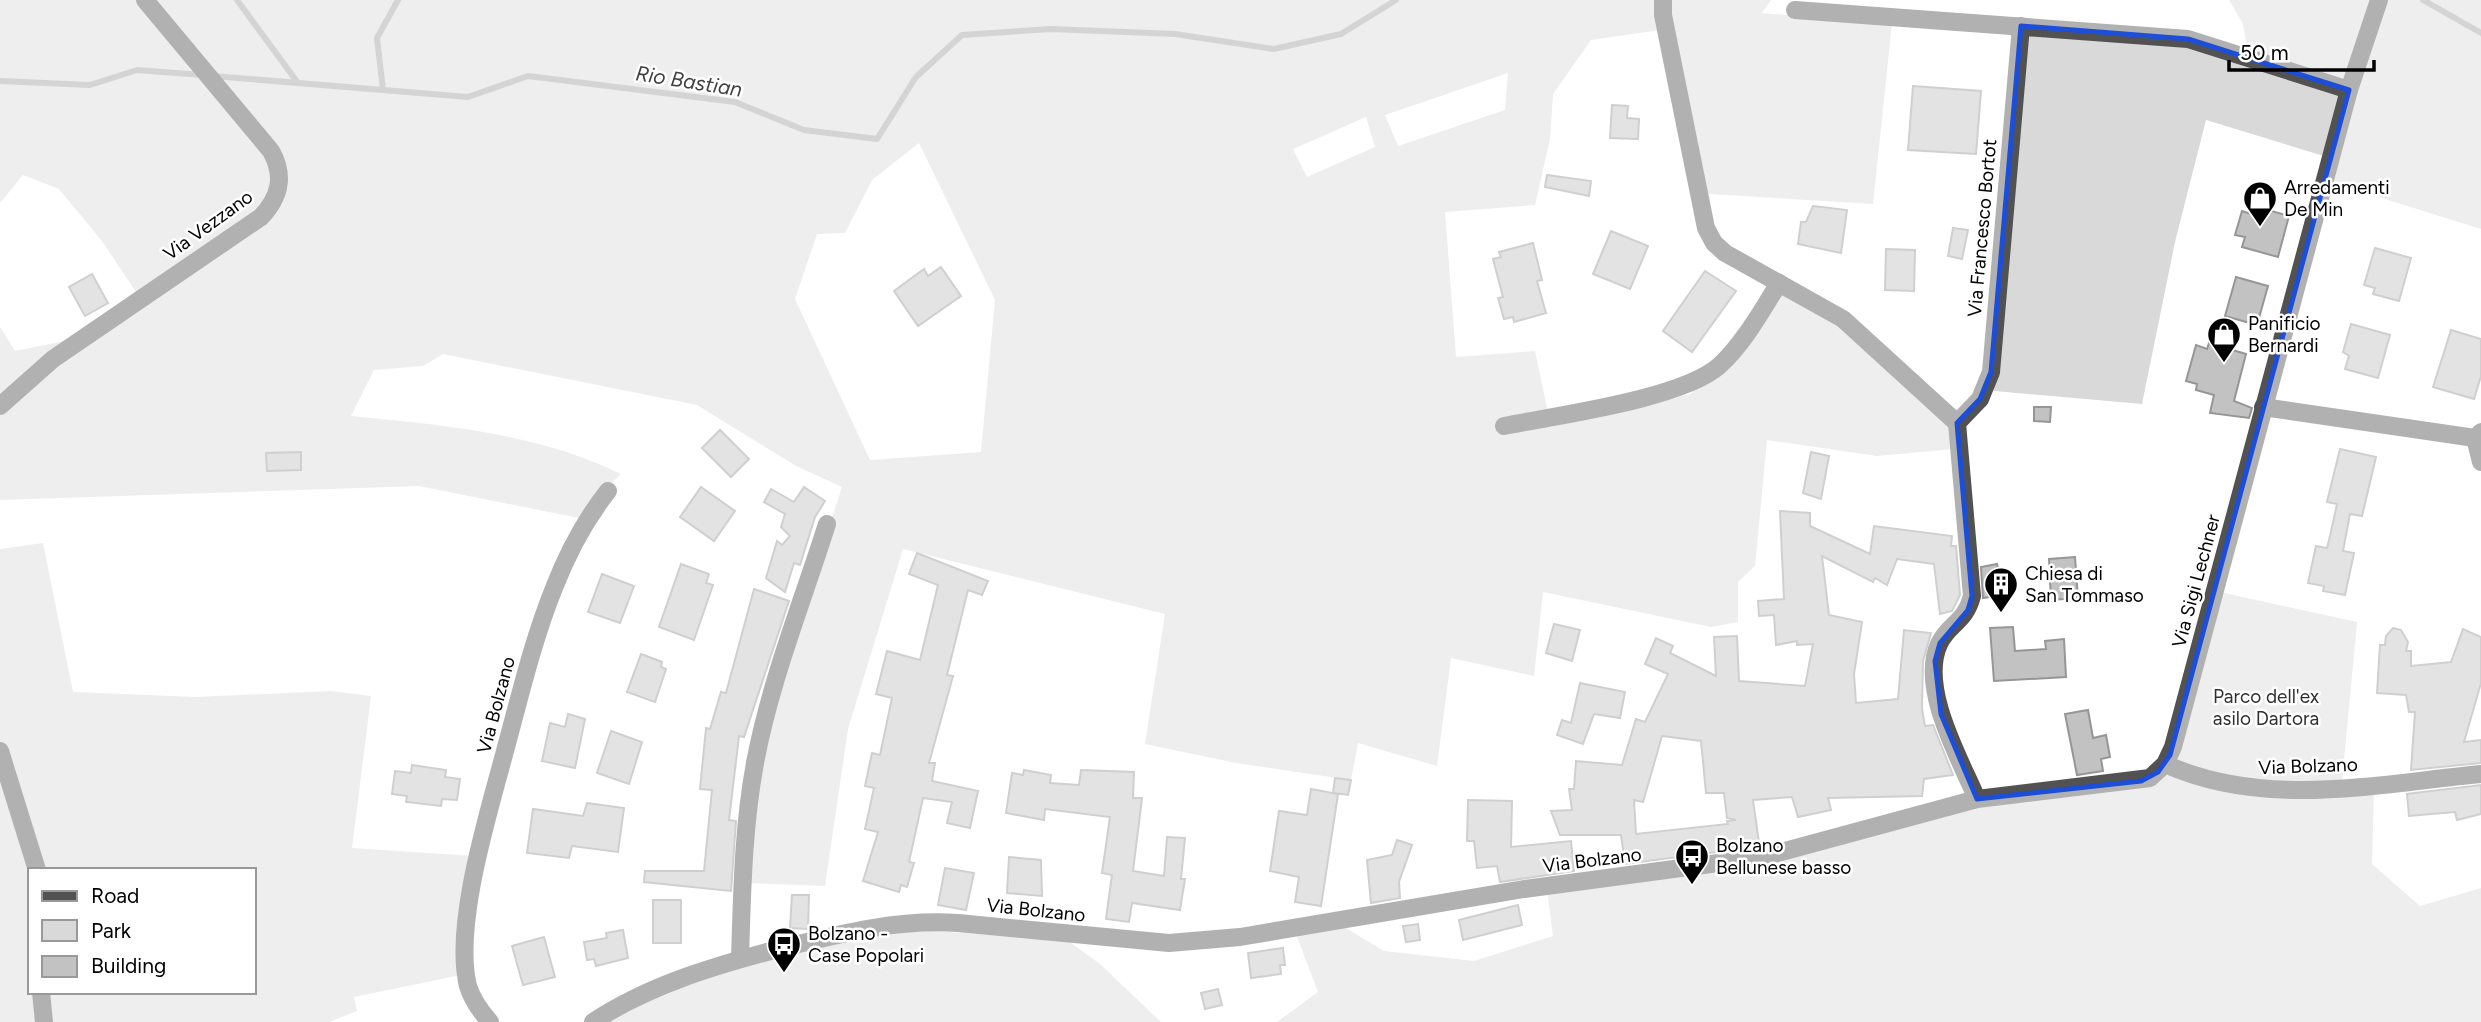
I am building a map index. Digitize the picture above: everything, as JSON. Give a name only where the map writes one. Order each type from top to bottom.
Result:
[{"type":"street","name":"Via Vezzano","points":[[0,406],[52,359],[261,217],[276,199],[280,174],[277,162],[145,0]]},
{"type":"street","points":[[1663,0],[1662,15],[1706,228],[1714,243],[1725,253],[1843,319],[1957,423],[1972,596],[1962,620],[1940,643],[1935,675],[1941,714],[1977,799]]},
{"type":"street","name":"Via Sigi Lechner","points":[[2165,764],[2173,747],[2349,90],[2379,0]]},
{"type":"street","points":[[1795,10],[2188,39],[2349,90]]},
{"type":"street","name":"Via Francesco Bortot","points":[[1957,423],[1980,399],[1991,372],[2021,26]]},
{"type":"street","points":[[1504,426],[1672,390],[1702,378],[1718,367],[1743,339],[1779,284]]},
{"type":"street","points":[[2263,407],[2478,435],[2481,462]]},
{"type":"street","name":"Via Bolzano","points":[[490,1022],[475,1001],[466,972],[468,925],[481,847],[529,660],[546,608],[573,546],[608,491]]},
{"type":"street","points":[[740,959],[743,864],[756,761],[772,696],[827,524]]},
{"type":"street","points":[[0,751],[36,868]]},
{"type":"street","name":"Via Bolzano","points":[[593,1022],[655,989],[740,959],[857,929],[905,922],[958,923],[1168,943],[1240,937],[1524,890],[1695,869],[1763,857],[1977,799],[2141,781],[2158,772],[2165,764],[2219,783],[2278,790],[2481,774]]},
{"type":"street","points":[[41,994],[44,1022]]},
{"type":"highlighted area","points":[[2021,26],[2188,39],[2349,90],[2170,755],[2158,772],[2141,781],[1977,799],[1941,714],[1935,661],[1940,643],[1968,610],[1972,596],[1957,423],[1980,399],[1991,372]]},
{"type":"green space","points":[[0,0],[1771,0],[1762,13],[1892,23],[1873,204],[1694,193],[1660,30],[1591,40],[1553,94],[1550,139],[1535,205],[1445,212],[1456,357],[1535,351],[1551,427],[1691,394],[1773,281],[1840,307],[1934,394],[1966,448],[1877,456],[1767,440],[1755,566],[1738,582],[1738,622],[1711,627],[1543,592],[1534,676],[1451,658],[1437,766],[1358,743],[1351,780],[1236,763],[1145,744],[1165,614],[903,549],[848,729],[825,886],[746,883],[751,832],[770,732],[796,634],[842,487],[796,466],[697,405],[443,354],[423,366],[374,370],[351,416],[455,427],[523,440],[589,460],[621,474],[606,488],[584,519],[419,486],[0,500],[0,327],[15,351],[65,341],[136,292],[102,241],[59,189],[23,175],[0,203]],"holes":[[[1508,73],[1505,110],[1398,146],[1385,115]],[[1366,117],[1375,147],[1307,177],[1293,149]],[[919,143],[995,300],[981,452],[870,460],[795,299],[817,234],[845,233],[872,180]]]},
{"type":"green space","points":[[2229,0],[2481,0],[2481,229],[2321,179],[2327,157],[2206,120],[2175,242],[2142,404],[1994,391],[2000,212],[2018,21],[2247,49],[2243,24]]},
{"type":"green space","points":[[43,543],[73,692],[195,697],[331,691],[371,696],[352,848],[474,856],[461,975],[354,997],[357,1011],[329,1022],[0,1022],[0,549]]},
{"type":"green space","name":"Parco dell'ex asilo Dartora","points":[[2211,590],[2357,622],[2341,793],[2374,790],[2372,864],[2420,906],[2481,888],[2481,1022],[1277,1022],[1318,992],[1293,926],[1331,919],[1384,951],[1474,961],[1553,936],[1547,890],[1986,805],[2160,780]]},
{"type":"green space","points":[[907,929],[1067,940],[1100,964],[1161,1022],[609,1022],[675,987],[827,943]]},
{"type":"building","points":[[1913,86],[1981,91],[1976,154],[1908,150]]},
{"type":"building","points":[[1612,105],[1628,106],[1627,118],[1639,119],[1638,139],[1610,138]]},
{"type":"building","points":[[1547,175],[1591,181],[1589,196],[1545,187]]},
{"type":"building","points":[[1813,206],[1847,210],[1841,253],[1798,244],[1801,222],[1806,222]]},
{"type":"building","points":[[2254,206],[2289,216],[2278,257],[2242,247],[2245,237],[2235,235],[2242,211],[2251,214]]},
{"type":"building","points":[[1953,228],[1968,230],[1962,259],[1948,256]]},
{"type":"building","points":[[1611,231],[1648,246],[1630,289],[1593,274]]},
{"type":"building","points":[[1533,243],[1542,280],[1537,281],[1546,313],[1514,322],[1513,317],[1504,319],[1498,298],[1503,297],[1493,259],[1501,257],[1499,252]]},
{"type":"building","points":[[2375,248],[2411,258],[2399,301],[2373,294],[2375,288],[2364,285]]},
{"type":"building","points":[[1886,249],[1915,250],[1914,291],[1885,290]]},
{"type":"building","points":[[941,267],[961,296],[918,326],[894,291],[924,269],[928,276]]},
{"type":"building","points":[[1705,271],[1736,291],[1692,352],[1663,331]]},
{"type":"building","points":[[92,274],[108,303],[85,316],[69,287]]},
{"type":"building","points":[[2236,277],[2268,286],[2257,325],[2225,316]]},
{"type":"building","points":[[2351,324],[2390,335],[2378,378],[2345,369],[2349,356],[2343,352]]},
{"type":"building","points":[[2451,330],[2481,339],[2481,376],[2474,399],[2433,387]]},
{"type":"building","points":[[2209,343],[2246,354],[2234,401],[2252,408],[2249,418],[2210,413],[2214,395],[2196,390],[2197,384],[2186,381],[2196,345],[2207,349]]},
{"type":"building","points":[[2034,407],[2051,407],[2050,422],[2034,421]]},
{"type":"building","points":[[720,430],[749,459],[731,477],[702,448]]},
{"type":"building","points":[[2340,449],[2376,457],[2362,516],[2350,514],[2343,551],[2354,553],[2345,595],[2323,591],[2324,586],[2308,583],[2316,546],[2327,548],[2330,536],[2337,504],[2327,502]]},
{"type":"building","points":[[301,452],[301,470],[267,471],[266,453]]},
{"type":"building","points":[[1811,452],[1829,456],[1821,499],[1803,493]]},
{"type":"building","points":[[701,487],[735,511],[714,541],[680,517]]},
{"type":"building","points":[[804,487],[825,501],[815,517],[800,565],[794,563],[785,592],[766,578],[777,541],[782,545],[790,536],[781,527],[785,514],[764,502],[771,489],[794,502]]},
{"type":"building","points":[[1780,511],[1810,513],[1810,526],[1870,554],[1874,526],[1952,536],[1951,546],[1956,546],[1960,595],[1952,611],[1940,614],[1934,564],[1897,559],[1887,585],[1875,578],[1873,582],[1822,556],[1829,615],[1862,622],[1854,674],[1856,703],[1898,699],[1904,630],[1931,633],[1923,661],[1922,709],[1925,726],[1933,725],[1953,775],[1924,779],[1922,796],[1828,798],[1831,810],[1798,817],[1792,797],[1753,800],[1759,843],[1716,849],[1717,852],[1625,864],[1621,835],[1560,835],[1551,811],[1572,810],[1569,789],[1574,789],[1576,761],[1622,765],[1636,719],[1645,722],[1668,674],[1645,664],[1656,638],[1673,646],[1670,653],[1716,676],[1714,637],[1737,636],[1739,681],[1805,686],[1813,644],[1797,645],[1797,641],[1776,645],[1774,615],[1759,616],[1758,601],[1784,599]],"holes":[[[1662,736],[1701,741],[1706,793],[1724,793],[1727,818],[1736,820],[1727,821],[1728,824],[1636,834],[1634,800],[1643,802]]]},
{"type":"building","points":[[917,553],[988,581],[982,595],[968,590],[947,675],[953,676],[929,763],[935,763],[932,781],[978,791],[970,828],[947,823],[952,802],[923,798],[909,862],[914,863],[907,887],[901,885],[899,892],[863,881],[878,832],[865,829],[874,788],[865,786],[872,753],[880,755],[892,698],[876,694],[887,651],[920,660],[938,585],[909,574]]},
{"type":"building","points":[[2075,557],[2078,598],[2051,600],[2049,559]]},
{"type":"building","points":[[681,564],[709,574],[706,583],[713,585],[694,640],[659,627]]},
{"type":"building","points":[[1997,564],[2003,595],[1983,598],[1981,567]]},
{"type":"building","points":[[602,574],[634,586],[620,623],[588,612]]},
{"type":"building","points":[[754,589],[789,601],[744,737],[739,736],[729,820],[736,821],[731,891],[644,882],[645,871],[704,871],[712,790],[700,789],[706,728],[710,729],[721,692],[726,693]]},
{"type":"building","points":[[1554,624],[1580,630],[1572,661],[1546,653]]},
{"type":"building","points":[[2013,627],[2015,651],[2046,649],[2045,641],[2064,639],[2066,677],[1994,681],[1990,628]]},
{"type":"building","points":[[2393,628],[2401,630],[2408,642],[2406,651],[2411,651],[2411,666],[2451,662],[2463,629],[2481,637],[2481,683],[2464,742],[2481,740],[2481,763],[2411,770],[2415,712],[2409,712],[2406,695],[2377,693],[2380,645],[2385,645],[2386,636]]},
{"type":"building","points":[[641,654],[662,662],[661,667],[666,669],[655,702],[627,692]]},
{"type":"building","points":[[1580,683],[1625,692],[1620,718],[1594,714],[1583,744],[1557,735],[1562,720],[1571,723]]},
{"type":"building","points":[[2088,710],[2093,738],[2106,735],[2110,757],[2101,759],[2103,771],[2077,775],[2065,714]]},
{"type":"building","points":[[568,714],[585,719],[575,768],[542,761],[550,723],[565,727]]},
{"type":"building","points":[[611,731],[642,742],[629,784],[597,773]]},
{"type":"building","points":[[412,765],[446,770],[445,777],[460,779],[457,800],[442,799],[441,806],[406,802],[407,796],[392,794],[395,771],[411,773]]},
{"type":"building","points":[[1024,770],[1051,775],[1050,783],[1079,785],[1081,770],[1134,772],[1133,798],[1142,798],[1133,871],[1164,876],[1167,837],[1185,838],[1181,879],[1185,879],[1180,910],[1132,903],[1129,922],[1106,919],[1112,875],[1102,873],[1110,817],[1045,809],[1044,820],[1006,813],[1012,773],[1023,775]]},
{"type":"building","points":[[1335,778],[1351,780],[1348,795],[1333,793]]},
{"type":"building","points":[[2481,785],[2481,814],[2457,820],[2455,812],[2409,816],[2407,794]]},
{"type":"building","points":[[1311,789],[1338,794],[1321,906],[1295,902],[1299,877],[1270,871],[1279,811],[1307,815]]},
{"type":"building","points":[[1468,800],[1512,801],[1511,847],[1571,841],[1574,871],[1500,882],[1497,866],[1477,868],[1474,841],[1467,841]]},
{"type":"building","points":[[587,803],[624,808],[618,852],[572,846],[569,858],[527,853],[533,809],[583,816]]},
{"type":"building","points":[[1397,840],[1412,845],[1399,882],[1400,898],[1371,903],[1367,860],[1392,855]]},
{"type":"building","points":[[1009,857],[1041,860],[1042,896],[1007,893]]},
{"type":"building","points":[[945,868],[974,873],[966,910],[938,905]]},
{"type":"building","points":[[792,895],[809,895],[808,929],[790,928]]},
{"type":"building","points":[[653,900],[681,900],[681,943],[653,943]]},
{"type":"building","points":[[1518,905],[1522,925],[1463,940],[1459,920]]},
{"type":"building","points":[[1418,924],[1420,940],[1406,942],[1403,926]]},
{"type":"building","points":[[623,930],[628,958],[596,966],[594,959],[587,960],[584,942],[607,938],[606,933]]},
{"type":"building","points":[[544,937],[555,977],[523,985],[512,946]]},
{"type":"building","points":[[1283,948],[1285,965],[1280,965],[1281,974],[1251,978],[1248,953]]},
{"type":"building","points":[[1218,989],[1222,1005],[1205,1009],[1201,993]]},
{"type":"waterway","points":[[237,0],[298,83]]},
{"type":"waterway","points":[[383,90],[377,38],[398,0]]},
{"type":"waterway","name":"Rio Bastian","points":[[213,76],[468,97],[528,76],[735,102],[804,130],[877,139],[916,77],[962,35],[1051,29],[1175,34],[1274,49],[1341,34],[1396,0]]},
{"type":"waterway","name":"Rio Bastian","points":[[2423,0],[2481,33]]},
{"type":"waterway","name":"Rio Bastian","points":[[0,81],[90,85],[137,70],[202,75]]},
{"type":"place","name":"Arredamenti De Min","points":[[2260,228]]},
{"type":"place","name":"Panificio Bernardi","points":[[2224,364]]},
{"type":"place","name":"Chiesa di San Tommaso","points":[[2001,614]]},
{"type":"place","name":"Bolzano Bellunese basso","points":[[1692,886]]},
{"type":"place","name":"Bolzano - Case Popolari","points":[[784,974]]}]
